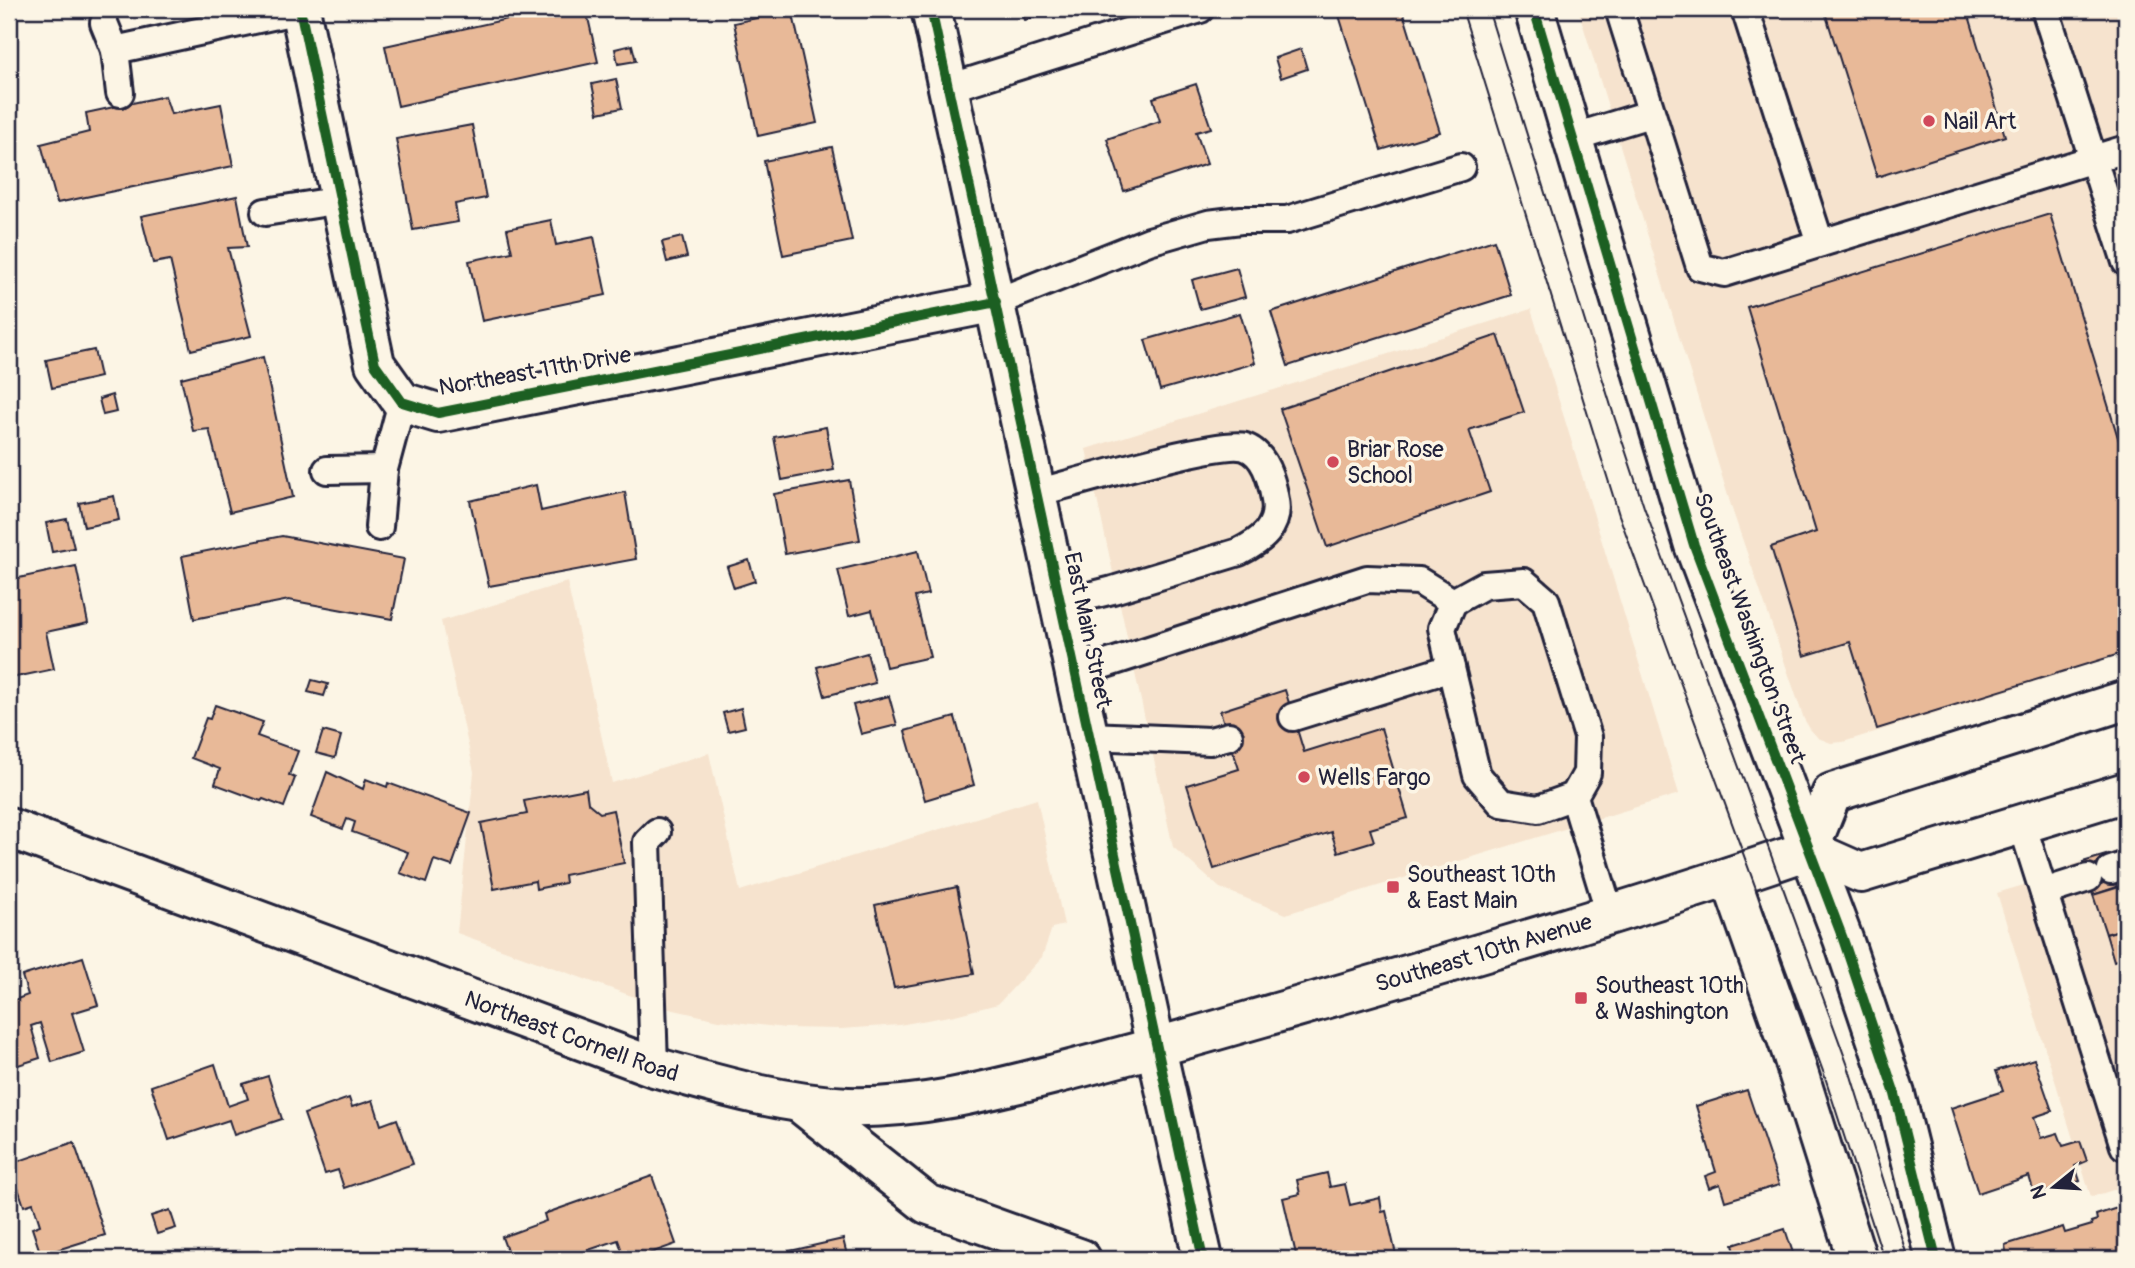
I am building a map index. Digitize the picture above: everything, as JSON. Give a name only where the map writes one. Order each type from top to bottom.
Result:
[{"type":"main road","points":[[302,9],[375,364],[402,402]]},
{"type":"main road","name":"East Main Street","points":[[931,9],[1203,1259]]},
{"type":"main road","name":"Southeast Washington Street","points":[[1534,9],[1694,545],[1843,939],[1895,1094],[1936,1259]]},
{"type":"main road","name":"Northeast 11th Drive","points":[[402,402],[438,414],[996,302]]},
{"type":"main road","points":[[2126,700],[1832,793],[1809,850],[1861,873],[2126,792]]},
{"type":"main road","name":"Northeast Cornell Road","points":[[9,828],[654,1068],[800,1103],[850,1107],[898,1105],[955,1097],[1156,1048]]},
{"type":"main road","name":"Southeast 10th Avenue","points":[[1156,1048],[1610,914],[1809,850]]},
{"type":"main road","points":[[1730,877],[1791,1050],[1857,1259]]},
{"type":"main road","points":[[800,1103],[927,1204],[1081,1259]]},
{"type":"lane","points":[[115,50],[302,9]]},
{"type":"lane","points":[[949,88],[1200,9]]},
{"type":"lane","points":[[1619,9],[1700,267],[1724,273],[2126,149]]},
{"type":"lane","points":[[1745,9],[1819,243]]},
{"type":"lane","points":[[2045,9],[2126,262]]},
{"type":"lane","points":[[104,23],[115,50],[120,93]]},
{"type":"lane","points":[[1574,137],[1650,114]]},
{"type":"lane","points":[[996,302],[1149,241],[1208,224],[1241,220],[1287,220],[1461,167]]},
{"type":"lane","points":[[265,212],[341,200]]},
{"type":"lane","points":[[379,527],[384,469],[402,402]]},
{"type":"lane","points":[[1036,493],[1208,449],[1244,446],[1261,457],[1273,488],[1277,512],[1271,528],[1257,543],[1214,559],[1061,603]]},
{"type":"lane","points":[[327,470],[384,469]]},
{"type":"lane","points":[[1075,674],[1367,579],[1419,581],[1453,602]]},
{"type":"lane","points":[[1524,582],[1545,601],[1588,737],[1587,773],[1574,796],[1538,809],[1501,803],[1477,775],[1442,628],[1453,602],[1484,585],[1524,582]]},
{"type":"lane","points":[[1293,718],[1451,668]]},
{"type":"lane","points":[[1089,736],[1210,741],[1229,736]]},
{"type":"lane","points":[[1574,796],[1610,914]]},
{"type":"lane","points":[[2022,824],[2126,1146]]},
{"type":"lane","points":[[654,1068],[647,842],[656,832]]},
{"type":"lane","points":[[2044,892],[2109,871]]},
{"type":"shaded area","points":[[1578,9],[2126,9],[2126,653],[1843,742],[1831,743],[1818,738],[1810,729],[1804,719],[1733,512]]},
{"type":"shaded area","points":[[1531,309],[1679,794],[1286,914],[1220,888],[1173,847],[1086,449]]},
{"type":"shaded area","points":[[567,582],[612,783],[709,753],[740,891],[1037,799],[1064,925],[1052,928],[1042,957],[998,1004],[899,1025],[841,1029],[785,1028],[719,1020],[665,1008],[457,933],[474,772],[441,621]]},
{"type":"shaded area","points":[[2126,848],[2126,1186],[2091,1197],[1997,893],[2050,877],[2069,866]]},
{"type":"building","points":[[553,9],[586,9],[598,62],[398,106],[385,46]]},
{"type":"building","points":[[1021,9],[1060,9],[1025,20]]},
{"type":"building","points":[[1337,9],[1402,9],[1440,132],[1381,150]]},
{"type":"building","points":[[1824,9],[1967,9],[2005,136],[1877,177]]},
{"type":"building","points":[[792,10],[817,123],[758,136],[734,23]]},
{"type":"building","points":[[632,45],[636,61],[618,64],[615,49]]},
{"type":"building","points":[[1301,49],[1307,69],[1281,78],[1275,58]]},
{"type":"building","points":[[616,79],[622,108],[598,113],[592,84]]},
{"type":"building","points":[[1196,84],[1211,128],[1196,132],[1207,164],[1124,191],[1107,139],[1160,121],[1153,98]]},
{"type":"building","points":[[165,96],[171,114],[221,104],[233,166],[57,203],[41,144],[89,132],[86,113]]},
{"type":"building","points":[[472,125],[486,198],[455,204],[458,222],[413,230],[396,139]]},
{"type":"building","points":[[832,147],[852,241],[783,255],[764,161]]},
{"type":"building","points":[[237,196],[247,247],[228,248],[251,336],[191,350],[170,260],[153,263],[141,216]]},
{"type":"building","points":[[2050,214],[2126,464],[2126,652],[1877,729],[1850,642],[1804,656],[1771,547],[1816,532],[1747,307]]},
{"type":"building","points":[[551,220],[556,245],[594,237],[606,295],[482,321],[469,261],[512,252],[507,229]]},
{"type":"building","points":[[682,237],[687,257],[667,262],[662,242]]},
{"type":"building","points":[[1494,240],[1511,295],[1288,366],[1271,312]]},
{"type":"building","points":[[1237,268],[1245,297],[1200,309],[1192,280]]},
{"type":"building","points":[[1240,313],[1255,363],[1160,390],[1145,340]]},
{"type":"building","points":[[1498,335],[1524,412],[1469,430],[1490,492],[1327,547],[1280,409]]},
{"type":"building","points":[[94,350],[100,377],[52,388],[46,360]]},
{"type":"building","points":[[263,357],[293,497],[230,512],[209,429],[193,431],[181,378]]},
{"type":"building","points":[[112,395],[116,412],[103,415],[99,399]]},
{"type":"building","points":[[826,427],[834,470],[782,480],[774,437]]},
{"type":"building","points":[[849,480],[860,540],[785,554],[774,494]]},
{"type":"building","points":[[536,485],[541,511],[625,492],[636,559],[489,586],[470,501]]},
{"type":"building","points":[[114,496],[119,520],[84,527],[79,503]]},
{"type":"building","points":[[67,519],[74,548],[52,552],[46,523]]},
{"type":"building","points":[[282,536],[404,559],[392,619],[289,600],[194,619],[182,556]]},
{"type":"building","points":[[918,551],[928,594],[915,597],[930,657],[886,667],[872,610],[849,616],[838,570]]},
{"type":"building","points":[[749,560],[755,581],[734,588],[727,567]]},
{"type":"building","points":[[76,566],[88,623],[46,632],[54,669],[11,678],[12,682],[9,682],[9,580]]},
{"type":"building","points":[[867,653],[875,683],[825,696],[817,667]]},
{"type":"building","points":[[312,680],[328,684],[324,696],[308,692]]},
{"type":"building","name":"Wells Fargo","points":[[1285,690],[1304,752],[1381,728],[1408,818],[1370,829],[1374,841],[1338,852],[1331,832],[1214,869],[1187,785],[1239,769],[1220,711]]},
{"type":"building","points":[[889,696],[897,725],[861,734],[853,705]]},
{"type":"building","points":[[215,705],[263,722],[257,736],[298,751],[289,775],[295,778],[284,807],[215,784],[220,769],[191,758],[206,718],[210,719]]},
{"type":"building","points":[[741,708],[745,727],[728,731],[723,713]]},
{"type":"building","points":[[955,717],[974,785],[925,800],[905,731]]},
{"type":"building","points":[[323,731],[341,736],[335,758],[316,753]]},
{"type":"building","points":[[327,772],[363,789],[366,779],[387,787],[388,783],[471,813],[452,866],[434,860],[426,883],[400,873],[408,852],[352,832],[355,822],[347,819],[343,829],[311,817]]},
{"type":"building","points":[[586,789],[588,803],[600,813],[613,810],[624,863],[564,875],[565,883],[536,889],[535,881],[494,889],[481,823],[527,814],[524,801]]},
{"type":"building","points":[[2106,855],[2117,887],[2093,895],[2083,862]]},
{"type":"building","points":[[2126,885],[2126,928],[2106,934],[2093,895]]},
{"type":"building","points":[[957,887],[974,974],[894,988],[875,905]]},
{"type":"building","points":[[2126,928],[2126,957],[2114,961],[2106,934]]},
{"type":"building","points":[[83,957],[98,1005],[72,1013],[84,1052],[52,1062],[40,1023],[31,1026],[40,1058],[9,1068],[9,1002],[28,995],[22,976]]},
{"type":"building","points":[[2034,1059],[2052,1111],[2034,1117],[2041,1138],[2058,1133],[2063,1146],[2080,1141],[2087,1161],[2075,1166],[2080,1181],[2035,1196],[2029,1176],[1978,1193],[1951,1108],[2003,1091],[1996,1071]]},
{"type":"building","points":[[215,1064],[228,1106],[248,1099],[243,1084],[268,1076],[282,1119],[234,1135],[229,1120],[169,1140],[151,1086]]},
{"type":"building","points":[[1747,1090],[1779,1185],[1725,1201],[1720,1184],[1709,1188],[1705,1176],[1716,1172],[1696,1106]]},
{"type":"building","points":[[349,1098],[352,1107],[373,1100],[381,1125],[397,1119],[413,1164],[344,1188],[338,1170],[325,1174],[304,1114]]},
{"type":"building","points":[[74,1142],[105,1235],[41,1255],[32,1228],[40,1225],[33,1203],[24,1206],[10,1164]]},
{"type":"building","points":[[1327,1173],[1330,1187],[1345,1184],[1350,1205],[1380,1198],[1382,1212],[1386,1211],[1397,1259],[1297,1259],[1283,1198],[1300,1194],[1297,1180]]},
{"type":"building","points":[[652,1176],[676,1244],[634,1259],[625,1259],[618,1240],[562,1259],[510,1259],[502,1237],[546,1221],[544,1214]]},
{"type":"building","points":[[2123,1206],[2126,1218],[2126,1259],[2007,1259],[2005,1245],[2063,1227],[2065,1233],[2092,1225],[2091,1222],[2097,1220],[2096,1215]]},
{"type":"building","points":[[170,1210],[176,1228],[157,1234],[151,1216]]},
{"type":"building","points":[[1785,1229],[1795,1259],[1737,1259],[1733,1245]]},
{"type":"building","points":[[843,1239],[848,1259],[755,1259]]},
{"type":"tram line","points":[[1462,9],[1619,515],[1824,1074],[1884,1259]]},
{"type":"tram line","points":[[1488,9],[1644,507],[1848,1066],[1908,1259]]},
{"type":"cycle path","points":[[300,9],[375,364],[402,402],[438,413],[996,302]]},
{"type":"cycle path","points":[[931,9],[1203,1259]]},
{"type":"cycle path","points":[[1534,9],[1694,545],[1843,939],[1895,1094],[1936,1259]]},
{"type":"place","name":"Nail Art","points":[[1929,121]]},
{"type":"place","name":"Briar Rose School","points":[[1333,462]]},
{"type":"place","name":"Wells Fargo","points":[[1304,777]]},
{"type":"place","name":"Southeast 10th & East Main","points":[[1393,887]]},
{"type":"place","name":"Southeast 10th & Washington","points":[[1581,998]]}]
